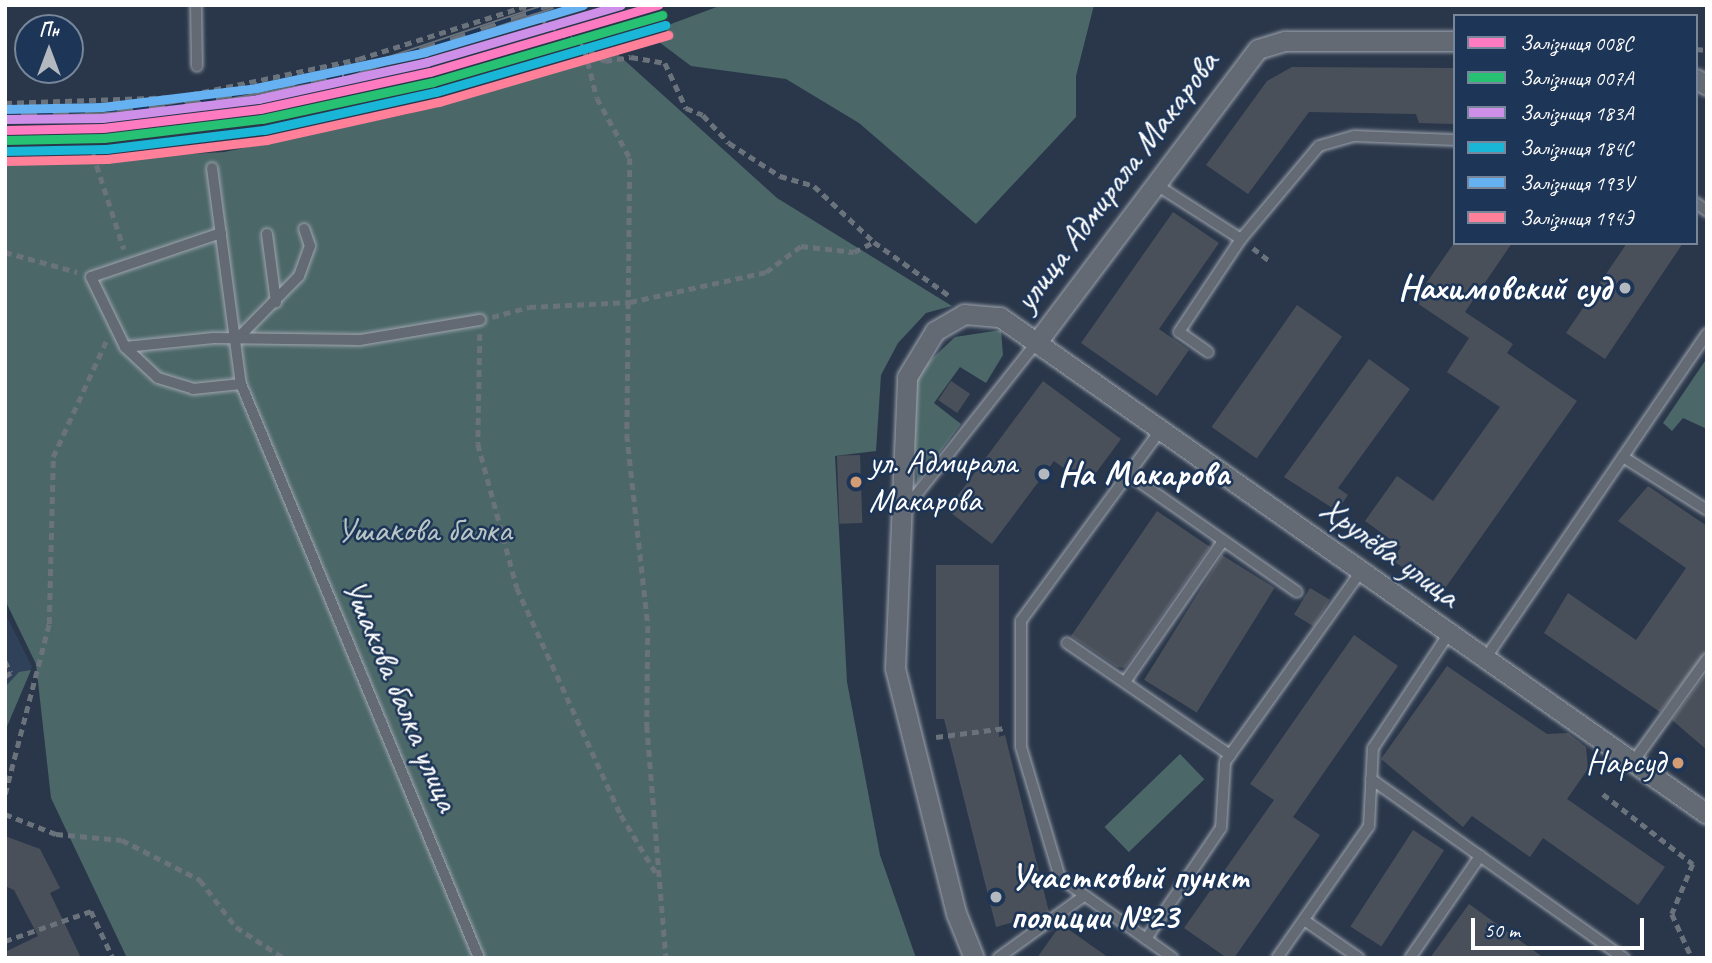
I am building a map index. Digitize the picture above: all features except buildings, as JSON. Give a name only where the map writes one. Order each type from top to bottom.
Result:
[{"type":"street","name":"улица Адмирала Макарова","points":[[974,958],[956,913],[895,668],[899,517],[911,363],[944,323],[975,314],[1000,317],[1037,342],[1248,60],[1271,43],[1453,41]]},
{"type":"street","name":"Хрулёва улица","points":[[1037,342],[1162,427],[1485,659],[1707,814]]},
{"type":"lane","points":[[195,5],[197,66]]},
{"type":"lane","points":[[1208,352],[1179,332],[1241,239],[1319,146],[1355,136],[1453,140]]},
{"type":"lane","name":"Ушакова балка улица","points":[[212,168],[237,338],[241,384],[479,958]]},
{"type":"lane","points":[[1155,184],[1241,239]]},
{"type":"lane","points":[[237,338],[276,302],[302,266],[310,246],[303,229]]},
{"type":"lane","points":[[221,233],[91,277],[112,327],[125,347],[158,378],[192,390],[241,384]]},
{"type":"lane","points":[[267,234],[276,302]]},
{"type":"lane","points":[[125,347],[237,338],[360,340],[480,320]]},
{"type":"lane","points":[[1485,659],[1707,334]]},
{"type":"lane","points":[[899,517],[1037,342]]},
{"type":"lane","points":[[1162,427],[1021,621],[1021,747],[1060,878],[1173,958]]},
{"type":"lane","points":[[1623,457],[1707,510]]},
{"type":"lane","points":[[1128,474],[1297,592]]},
{"type":"lane","points":[[1125,682],[1223,541]]},
{"type":"lane","points":[[1146,939],[1221,828],[1230,755],[1362,570]]},
{"type":"lane","points":[[1277,958],[1369,826],[1373,748],[1449,632]]},
{"type":"lane","points":[[1067,643],[1230,755]]},
{"type":"lane","points":[[1633,762],[1707,659]]},
{"type":"lane","points":[[1371,779],[1624,958]]},
{"type":"lane","points":[[1410,958],[1480,856]]},
{"type":"lane","points":[[998,958],[1084,896]]},
{"type":"lane","points":[[1304,920],[1359,958]]},
{"type":"path","points":[[5,103],[179,97],[359,59],[529,5]]},
{"type":"path","points":[[521,7],[605,61],[664,63],[686,108],[780,176],[814,186],[874,242],[975,314]]},
{"type":"path","points":[[585,50],[597,98],[630,158],[627,435],[648,626],[656,873],[666,958]]},
{"type":"path","points":[[93,154],[128,263]]},
{"type":"path","points":[[656,873],[621,815],[517,589],[478,444],[480,320],[529,307],[630,302],[766,272],[801,246],[854,252],[874,242]]},
{"type":"path","points":[[5,252],[91,277]]},
{"type":"path","points":[[5,794],[49,624],[53,457],[112,327]]},
{"type":"path","points":[[5,661],[11,673],[5,677]]},
{"type":"path","points":[[936,737],[1021,726]]},
{"type":"path","points":[[1603,794],[1693,864],[1672,914],[1692,958]]},
{"type":"path","points":[[5,814],[56,834],[122,840],[200,880],[236,927],[284,958]]},
{"type":"path","points":[[5,941],[91,911],[113,958]]},
{"type":"shaded area","points":[[5,613],[32,667],[5,731]]},
{"type":"green space","points":[[722,5],[1094,5],[1076,76],[1076,117],[976,224],[859,123],[786,79],[691,66],[659,42],[671,24]]},
{"type":"green space","name":"Ушакова балка","points":[[612,49],[777,198],[952,306],[926,313],[898,343],[881,375],[876,451],[835,456],[847,682],[880,855],[916,958],[127,958],[51,798],[36,664],[5,600],[5,165],[224,152],[408,114]]},
{"type":"green space","points":[[1001,330],[1003,355],[986,383],[960,367],[934,403],[961,424],[917,483],[911,392],[919,371],[955,337]]},
{"type":"green space","points":[[1707,358],[1707,429],[1683,418],[1672,431],[1663,423]]},
{"type":"green space","points":[[31,670],[5,731],[5,687],[19,672]]},
{"type":"green space","points":[[1180,754],[1204,779],[1129,852],[1104,827]]},
{"type":"railway","points":[[5,115],[169,107],[344,75],[553,5]]},
{"type":"rail line","name":"193У","points":[[5,109],[102,107],[256,88],[425,52],[583,5]]},
{"type":"rail line","name":"183А","points":[[5,119],[102,118],[258,99],[427,62],[621,5]]},
{"type":"rail line","name":"008С","points":[[5,130],[103,128],[260,109],[430,72],[658,5]]},
{"type":"rail line","name":"007А","points":[[5,140],[104,138],[262,119],[433,82],[662,15]]},
{"type":"rail line","name":"184С","points":[[5,151],[106,149],[264,130],[436,92],[665,25]]},
{"type":"rail line","name":"194Э","points":[[6,161],[107,159],[267,140],[439,102],[668,35]]},
{"type":"place","name":"Нахимовский суд","points":[[1625,288]]},
{"type":"place","name":"На Макарова","points":[[1044,474]]},
{"type":"place","name":"ул. Адмирала Макарова","points":[[856,482]]},
{"type":"place","name":"Нарсуд","points":[[1678,763]]},
{"type":"place","name":"Участковый пункт полиции №23","points":[[996,897]]}]
